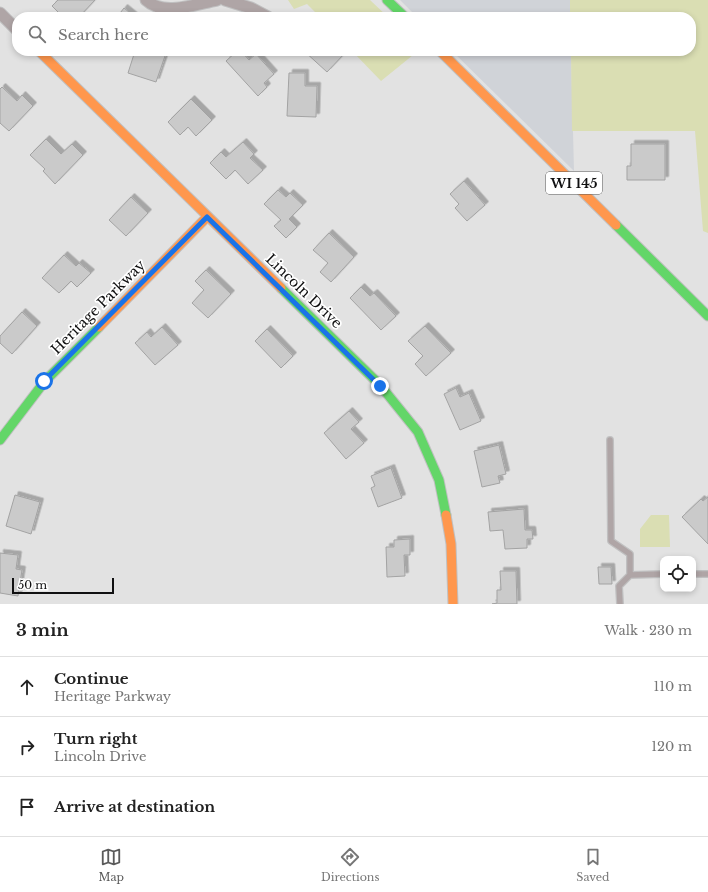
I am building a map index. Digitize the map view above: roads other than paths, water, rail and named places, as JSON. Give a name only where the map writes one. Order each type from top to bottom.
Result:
[{"type":"street","points":[[146,0],[155,6],[166,8],[217,0]]},
{"type":"street","points":[[225,0],[251,8],[259,12]]},
{"type":"street","points":[[387,0],[400,12]]},
{"type":"street","points":[[0,13],[12,25]]},
{"type":"street","name":"Lincoln Drive","points":[[44,56],[380,386],[418,432],[439,480],[451,544],[453,604]]},
{"type":"street","name":"WI 145","points":[[445,56],[708,316]]},
{"type":"street","name":"Heritage Parkway","points":[[0,440],[44,381],[207,217]]},
{"type":"lane","points":[[610,440],[611,541],[630,554],[630,575]]},
{"type":"lane","points":[[620,604],[619,586],[630,575],[660,574]]},
{"type":"lane","points":[[696,574],[708,574]]}]
